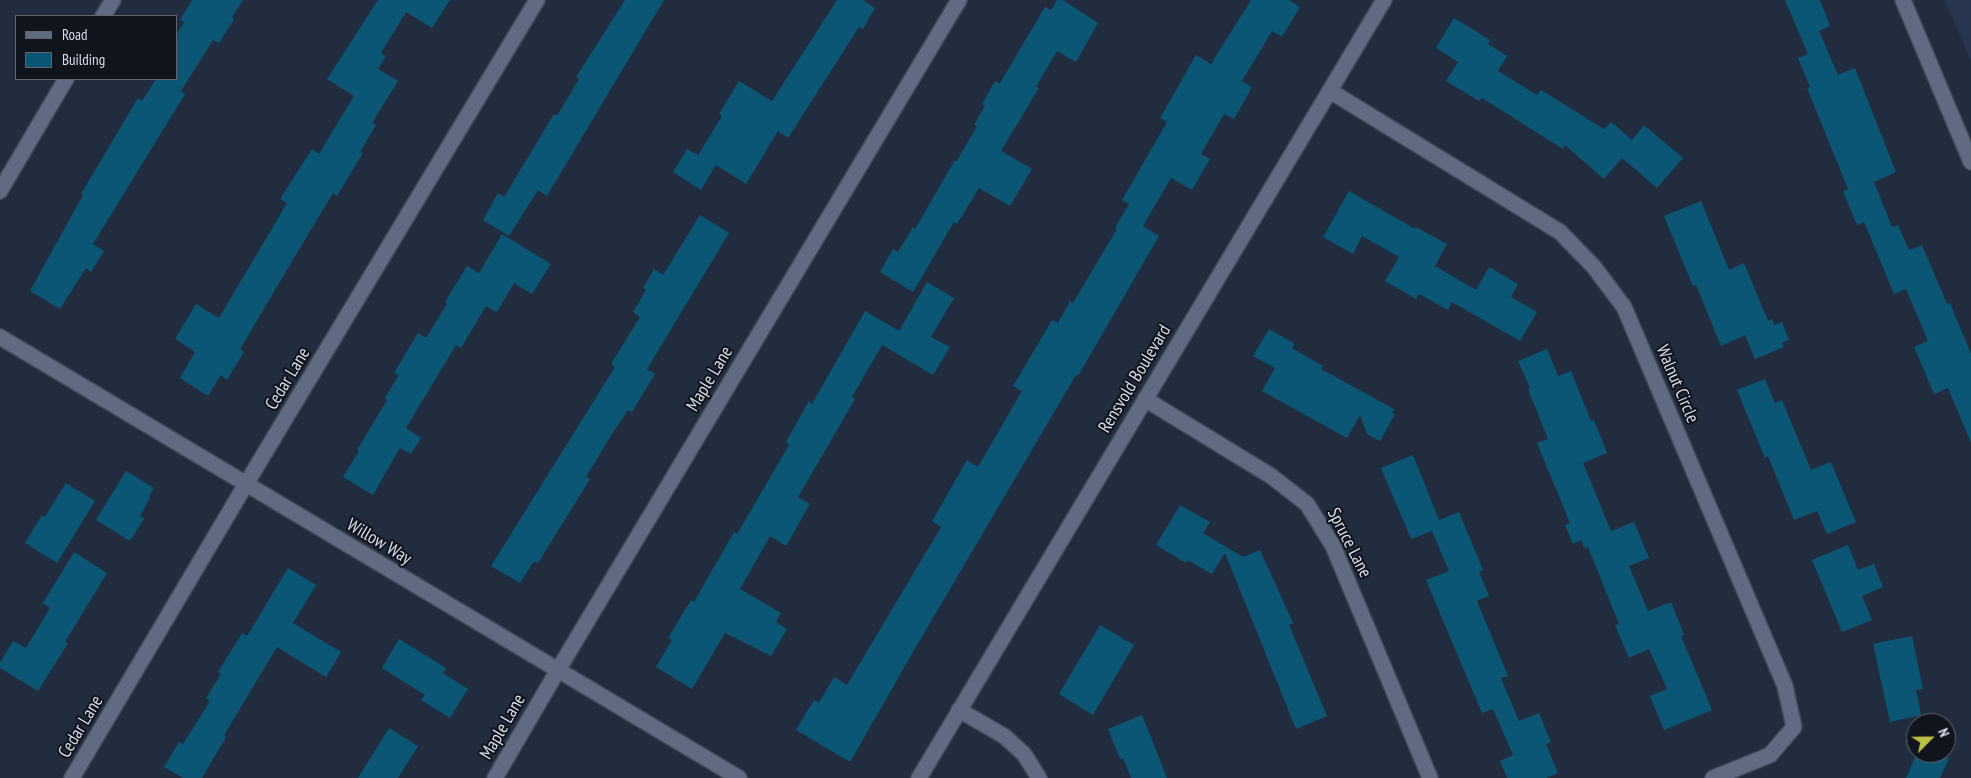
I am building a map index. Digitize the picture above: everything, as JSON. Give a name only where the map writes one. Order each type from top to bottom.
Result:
[{"type":"street","points":[[104,15],[113,0]]},
{"type":"street","name":"Cedar Lane","points":[[72,778],[537,0]]},
{"type":"street","name":"Maple Lane","points":[[495,778],[959,0]]},
{"type":"street","name":"Rensvold Boulevard","points":[[919,778],[1384,0]]},
{"type":"street","points":[[1903,0],[1971,162]]},
{"type":"street","points":[[0,191],[65,80]]},
{"type":"street","name":"Walnut Circle","points":[[1330,91],[1560,232],[1594,267],[1624,307],[1785,686],[1794,727],[1770,755],[1713,778]]},
{"type":"street","name":"Willow Way","points":[[0,337],[739,778]]},
{"type":"street","name":"Spruce Lane","points":[[1145,399],[1271,476],[1307,504],[1333,546],[1430,778]]},
{"type":"street","points":[[959,710],[1004,736],[1024,754],[1038,778]]},
{"type":"shaded area","points":[[1945,0],[1971,0],[1971,61]]},
{"type":"building","points":[[192,0],[243,0],[219,43],[213,40],[181,91],[185,94],[93,244],[104,251],[91,272],[86,268],[60,309],[30,291],[83,195],[81,194],[138,98],[142,101],[155,80],[178,80],[178,32],[184,22],[180,20]]},
{"type":"building","points":[[378,0],[450,0],[432,28],[406,12],[381,53],[386,56],[378,69],[398,81],[372,123],[376,125],[360,152],[363,153],[337,196],[333,193],[288,268],[240,349],[244,352],[227,380],[221,375],[208,396],[180,378],[195,352],[175,339],[196,304],[219,318],[287,203],[280,199],[312,149],[319,154],[354,96],[327,79]]},
{"type":"building","points":[[625,0],[664,0],[547,196],[538,190],[509,236],[483,220],[498,193],[504,197],[554,114],[557,116],[579,79],[576,77]]},
{"type":"building","points":[[837,0],[863,0],[875,8],[863,29],[859,27],[788,138],[778,131],[746,184],[716,165],[701,190],[673,172],[687,149],[698,155],[722,116],[719,114],[739,81],[772,101]]},
{"type":"building","points":[[1057,0],[1063,0],[1098,23],[1076,62],[1057,51],[1036,87],[1039,88],[1001,151],[1032,169],[1010,206],[979,188],[957,224],[954,222],[913,292],[880,272],[893,249],[898,252],[913,227],[915,229],[955,160],[957,161],[977,126],[974,125],[985,106],[982,104],[995,81],[1000,83],[1045,7],[1051,10]]},
{"type":"building","points":[[1251,0],[1289,0],[1300,7],[1282,37],[1272,31],[1242,81],[1252,87],[1234,119],[1224,114],[1201,154],[1210,159],[1192,190],[1171,178],[1143,226],[1159,236],[850,762],[796,730],[814,700],[819,703],[834,677],[847,685],[941,527],[932,521],[967,460],[978,467],[1022,391],[1013,386],[1052,320],[1058,323],[1070,301],[1073,303],[1117,229],[1115,228],[1129,204],[1122,200],[1167,122],[1160,118],[1196,55],[1211,64]]},
{"type":"building","points":[[1785,0],[1820,0],[1830,26],[1819,31],[1838,75],[1855,68],[1896,172],[1874,182],[1892,227],[1898,225],[1909,250],[1922,245],[1947,304],[1950,303],[1971,354],[1971,443],[1948,388],[1934,394],[1914,347],[1928,341],[1906,289],[1894,294],[1864,222],[1857,225],[1843,191],[1848,189],[1807,88],[1810,87],[1798,58],[1808,54]]},
{"type":"building","points":[[1454,18],[1490,40],[1488,44],[1507,56],[1498,71],[1537,95],[1541,90],[1604,129],[1611,122],[1632,140],[1644,125],[1683,158],[1657,188],[1622,158],[1604,179],[1565,145],[1563,149],[1482,98],[1479,101],[1446,81],[1458,62],[1436,48]]},
{"type":"building","points":[[1349,191],[1415,229],[1416,227],[1447,244],[1435,266],[1476,290],[1489,267],[1518,284],[1511,297],[1537,312],[1520,341],[1452,302],[1448,310],[1419,294],[1416,299],[1385,281],[1399,257],[1362,236],[1353,254],[1323,237]]},
{"type":"building","points":[[1701,201],[1729,270],[1744,263],[1768,321],[1772,319],[1774,325],[1782,322],[1789,340],[1782,343],[1784,347],[1755,359],[1745,335],[1721,346],[1696,285],[1693,286],[1664,216]]},
{"type":"building","points":[[700,215],[729,233],[647,369],[655,374],[632,412],[628,410],[612,434],[586,477],[590,479],[538,563],[534,561],[520,583],[491,566],[615,367],[611,364],[640,317],[633,312],[646,290],[643,288],[654,269],[663,275]]},
{"type":"building","points":[[502,234],[551,264],[532,294],[514,283],[497,312],[486,306],[461,348],[456,345],[406,428],[421,438],[411,454],[400,448],[373,495],[343,477],[387,400],[385,398],[399,375],[394,373],[418,333],[426,338],[467,266],[479,273]]},
{"type":"building","points":[[927,282],[954,298],[931,337],[950,347],[933,375],[882,345],[852,397],[855,399],[798,497],[810,504],[786,546],[770,536],[740,589],[781,613],[776,622],[787,629],[771,656],[725,633],[692,689],[656,667],[672,640],[668,638],[691,600],[694,602],[734,532],[737,534],[789,445],[786,442],[809,401],[812,404],[865,311],[899,331]]},
{"type":"building","points":[[1269,329],[1295,344],[1292,348],[1323,366],[1321,369],[1394,409],[1392,413],[1395,414],[1380,441],[1367,434],[1360,415],[1347,438],[1262,391],[1275,368],[1253,356]]},
{"type":"building","points":[[1547,349],[1558,376],[1571,371],[1591,421],[1594,420],[1607,453],[1583,463],[1611,531],[1634,522],[1649,558],[1629,566],[1648,611],[1671,602],[1684,635],[1681,636],[1712,710],[1664,730],[1650,696],[1667,689],[1649,649],[1629,658],[1615,625],[1619,624],[1588,547],[1584,548],[1581,540],[1573,544],[1565,525],[1570,523],[1537,443],[1548,439],[1528,389],[1530,388],[1518,361]]},
{"type":"building","points":[[1765,379],[1775,403],[1782,400],[1811,470],[1831,462],[1856,522],[1827,534],[1817,511],[1794,520],[1768,456],[1765,458],[1737,390]]},
{"type":"building","points":[[1413,455],[1439,520],[1459,512],[1483,570],[1479,572],[1489,596],[1477,601],[1508,676],[1501,678],[1519,721],[1539,713],[1551,742],[1546,744],[1558,773],[1546,778],[1507,778],[1500,761],[1513,755],[1493,709],[1482,713],[1426,580],[1449,571],[1432,531],[1411,539],[1381,468]]},
{"type":"building","points":[[126,471],[154,488],[140,516],[144,519],[130,541],[96,520]]},
{"type":"building","points":[[66,483],[95,501],[57,563],[25,543],[42,515],[45,517]]},
{"type":"building","points":[[1180,505],[1210,522],[1203,533],[1243,557],[1260,550],[1293,623],[1289,625],[1327,716],[1296,729],[1225,553],[1212,574],[1188,560],[1186,563],[1156,545]]},
{"type":"building","points":[[1848,545],[1858,570],[1874,564],[1883,587],[1862,596],[1872,620],[1842,632],[1812,560]]},
{"type":"building","points":[[74,552],[107,573],[65,642],[68,643],[38,691],[0,668],[0,663],[13,641],[26,648],[50,608],[43,603]]},
{"type":"building","points":[[288,568],[316,585],[293,623],[341,652],[326,677],[277,647],[224,735],[226,737],[202,778],[183,778],[164,767],[179,742],[183,744],[210,701],[206,698],[221,674],[218,672],[242,633],[247,636]]},
{"type":"building","points":[[1100,625],[1134,645],[1093,715],[1059,694]]},
{"type":"building","points":[[1912,636],[1923,689],[1916,690],[1921,713],[1906,713],[1906,718],[1890,722],[1873,644]]},
{"type":"building","points":[[399,639],[446,668],[443,673],[468,689],[450,718],[421,700],[425,695],[382,668]]},
{"type":"building","points":[[1142,715],[1167,778],[1131,778],[1123,758],[1120,759],[1108,729]]},
{"type":"building","points":[[389,728],[418,746],[398,778],[358,778]]},
{"type":"building","points":[[1913,763],[1947,763],[1940,778],[1906,778]]}]
